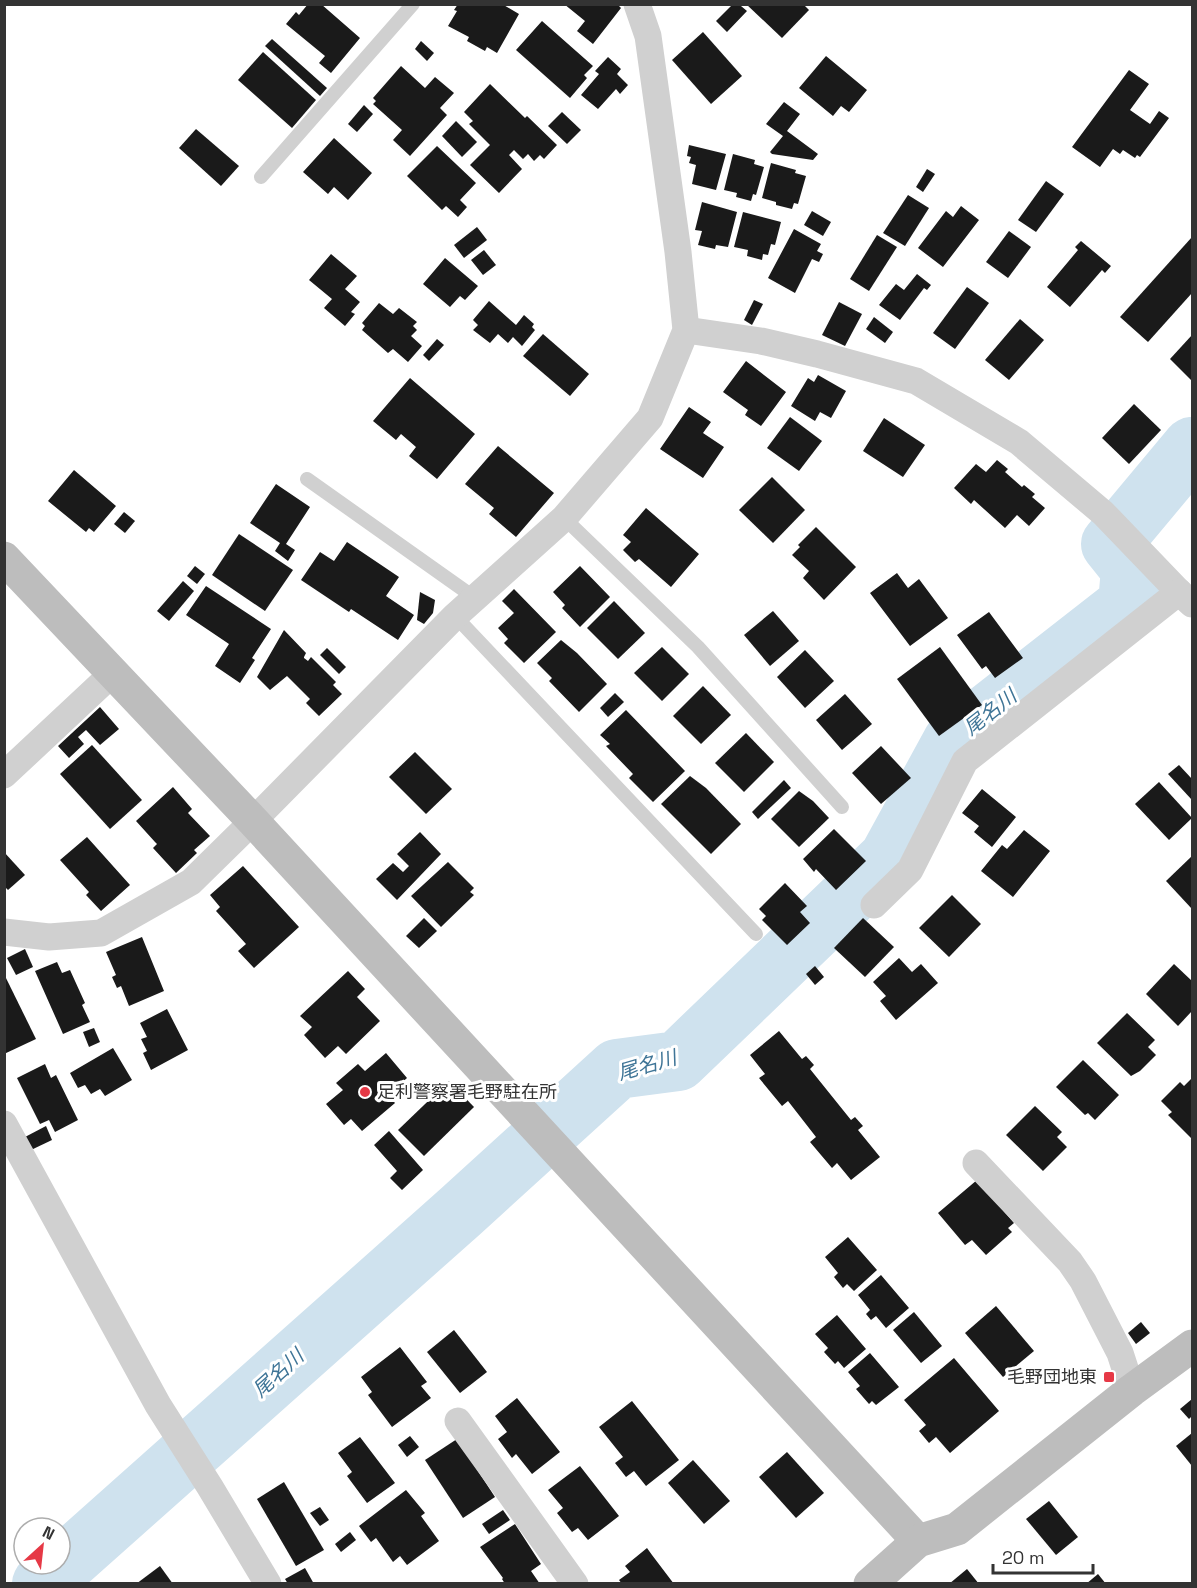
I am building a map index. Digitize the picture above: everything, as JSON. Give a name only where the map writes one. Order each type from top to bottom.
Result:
[{"type":"street","points":[[4,932],[49,937],[101,933],[191,882],[454,616],[564,518],[650,418],[686,330],[678,252],[648,36],[637,4]]},
{"type":"street","points":[[686,330],[761,341],[916,381],[1019,442],[1103,513],[1186,598],[965,761],[910,870],[874,905]]},
{"type":"street","points":[[4,558],[253,821],[918,1541]]},
{"type":"street","points":[[4,775],[113,673]]},
{"type":"street","points":[[4,1124],[158,1405],[268,1584]]},
{"type":"street","points":[[976,1163],[1070,1262],[1083,1281],[1120,1353],[1132,1390]]},
{"type":"street","points":[[870,1584],[918,1541],[957,1529],[1132,1390],[1192,1346]]},
{"type":"street","points":[[458,1421],[575,1584]]},
{"type":"lane","points":[[261,177],[414,4]]},
{"type":"lane","points":[[307,479],[475,597]]},
{"type":"lane","points":[[564,518],[698,647],[842,807]]},
{"type":"lane","points":[[454,616],[756,934]]},
{"type":"building","points":[[308,4],[321,4],[360,38],[331,73],[319,63],[325,56],[286,24],[296,12],[299,15]]},
{"type":"building","points":[[458,4],[502,4],[519,14],[497,53],[487,47],[485,51],[467,41],[469,37],[448,26],[457,11],[454,10]]},
{"type":"building","points":[[564,4],[617,4],[621,8],[593,44],[577,31],[585,21]]},
{"type":"building","points":[[733,4],[743,4],[741,6],[747,11],[727,32],[716,21]]},
{"type":"building","points":[[746,4],[803,4],[809,10],[782,38]]},
{"type":"building","points":[[542,21],[593,66],[584,75],[587,78],[570,98],[516,50]]},
{"type":"building","points":[[703,32],[742,76],[711,104],[672,60]]},
{"type":"building","points":[[272,39],[327,88],[320,96],[265,46]]},
{"type":"building","points":[[421,41],[434,53],[427,61],[415,49]]},
{"type":"building","points":[[263,52],[316,100],[292,128],[238,80]]},
{"type":"building","points":[[826,56],[867,90],[849,112],[841,106],[833,116],[799,88]]},
{"type":"building","points":[[608,57],[621,69],[617,74],[628,85],[620,94],[616,89],[598,109],[581,95],[599,74],[595,71]]},
{"type":"building","points":[[401,66],[425,88],[435,77],[454,93],[440,108],[447,115],[410,156],[393,140],[402,130],[373,104],[376,101],[373,98]]},
{"type":"building","points":[[1129,70],[1149,84],[1130,110],[1150,124],[1159,111],[1169,118],[1140,157],[1137,155],[1135,158],[1123,150],[1120,154],[1113,149],[1100,167],[1072,147]]},
{"type":"building","points":[[490,84],[557,145],[544,159],[540,155],[534,161],[528,154],[523,159],[514,150],[509,155],[522,169],[499,193],[470,165],[490,145],[469,124],[473,121],[464,112]]},
{"type":"building","points":[[784,102],[800,114],[787,131],[818,154],[813,160],[770,152],[783,136],[766,124]]},
{"type":"building","points":[[364,105],[373,114],[357,132],[348,124]]},
{"type":"building","points":[[562,112],[581,130],[567,144],[548,126]]},
{"type":"building","points":[[456,121],[477,142],[462,157],[442,136]]},
{"type":"building","points":[[196,129],[239,166],[221,186],[179,148]]},
{"type":"building","points":[[334,138],[372,173],[348,200],[334,187],[328,194],[303,172]]},
{"type":"building","points":[[689,145],[726,154],[716,190],[692,184],[696,165],[689,163],[691,157],[687,156]]},
{"type":"building","points":[[437,146],[476,183],[460,200],[467,207],[458,217],[446,206],[442,210],[407,176]]},
{"type":"building","points":[[733,154],[755,160],[754,164],[764,167],[756,195],[753,194],[751,201],[736,197],[737,193],[724,190]]},
{"type":"building","points":[[771,163],[796,170],[795,173],[806,176],[798,204],[794,203],[792,209],[762,198]]},
{"type":"building","points":[[927,169],[935,174],[923,192],[916,187]]},
{"type":"building","points":[[1046,181],[1064,194],[1036,232],[1018,220]]},
{"type":"building","points":[[908,195],[929,208],[905,246],[883,233]]},
{"type":"building","points":[[702,202],[737,212],[728,247],[716,245],[715,249],[698,245],[702,231],[695,230]]},
{"type":"building","points":[[961,206],[979,220],[943,267],[918,248],[946,211],[953,217]]},
{"type":"building","points":[[812,211],[831,222],[823,236],[804,225]]},
{"type":"building","points":[[743,212],[781,222],[775,245],[771,244],[768,255],[763,254],[762,260],[747,256],[748,250],[734,247]]},
{"type":"building","points":[[477,227],[487,240],[464,258],[454,245]]},
{"type":"building","points":[[794,229],[821,244],[817,251],[823,254],[819,262],[812,259],[795,293],[768,278]]},
{"type":"building","points":[[1009,231],[1031,247],[1008,278],[986,262]]},
{"type":"building","points":[[877,235],[897,247],[869,291],[850,279]]},
{"type":"building","points":[[1192,237],[1192,293],[1148,342],[1120,317]]},
{"type":"building","points":[[1081,241],[1111,266],[1105,273],[1102,270],[1070,307],[1047,287],[1078,250],[1075,247]]},
{"type":"building","points":[[484,250],[496,265],[483,275],[471,260]]},
{"type":"building","points":[[331,254],[357,276],[345,289],[360,302],[351,312],[355,314],[345,326],[324,308],[332,299],[309,280]]},
{"type":"building","points":[[445,258],[478,286],[465,300],[460,296],[450,307],[423,284]]},
{"type":"building","points":[[917,274],[931,285],[927,290],[924,288],[900,320],[879,305],[896,284],[904,290]]},
{"type":"building","points":[[967,287],[989,303],[955,349],[933,333]]},
{"type":"building","points":[[754,300],[763,304],[752,325],[744,320]]},
{"type":"building","points":[[489,301],[516,325],[524,315],[534,324],[532,327],[535,330],[522,346],[513,337],[508,343],[498,334],[490,343],[473,330],[478,325],[473,320]]},
{"type":"building","points":[[839,302],[862,314],[845,346],[822,335]]},
{"type":"building","points":[[379,303],[393,314],[399,308],[417,322],[413,326],[417,330],[411,336],[422,346],[408,362],[393,349],[388,353],[362,330],[365,326],[362,323]]},
{"type":"building","points":[[874,317],[893,332],[885,343],[866,329]]},
{"type":"building","points":[[1020,319],[1044,340],[1009,380],[985,360]]},
{"type":"building","points":[[543,334],[589,374],[570,396],[523,356]]},
{"type":"building","points":[[1192,335],[1192,381],[1170,359]]},
{"type":"building","points":[[437,339],[444,345],[429,361],[423,355]]},
{"type":"building","points":[[746,361],[786,392],[761,426],[745,415],[748,410],[723,392]]},
{"type":"building","points":[[818,375],[846,391],[831,418],[820,412],[815,421],[791,406],[808,378],[814,382]]},
{"type":"building","points":[[410,378],[475,434],[437,479],[409,456],[416,447],[401,434],[396,440],[373,421]]},
{"type":"building","points":[[1134,404],[1161,430],[1129,464],[1102,438]]},
{"type":"building","points":[[689,407],[711,422],[703,433],[724,447],[703,478],[660,449]]},
{"type":"building","points":[[790,417],[822,441],[799,471],[767,448]]},
{"type":"building","points":[[884,418],[925,445],[903,477],[863,451]]},
{"type":"building","points":[[498,446],[554,493],[516,537],[489,514],[494,508],[465,484]]},
{"type":"building","points":[[997,460],[1008,469],[1005,472],[1022,487],[1024,485],[1035,494],[1032,497],[1045,508],[1029,526],[1017,515],[1005,528],[974,500],[971,504],[954,488],[976,464],[986,472]]},
{"type":"building","points":[[74,470],[116,506],[94,532],[89,528],[86,532],[48,501]]},
{"type":"building","points":[[772,477],[805,510],[773,543],[739,510]]},
{"type":"building","points":[[276,484],[310,507],[286,544],[295,550],[288,561],[275,551],[280,543],[250,523]]},
{"type":"building","points":[[646,508],[699,554],[671,587],[639,559],[635,562],[623,550],[631,542],[623,535]]},
{"type":"building","points":[[124,512],[135,521],[125,533],[114,524]]},
{"type":"building","points":[[816,527],[856,567],[824,600],[803,578],[809,571],[792,555],[800,547],[798,545]]},
{"type":"building","points":[[239,534],[293,570],[265,611],[212,575]]},
{"type":"building","points":[[347,542],[399,577],[386,596],[414,615],[398,640],[351,609],[349,612],[301,580],[320,552],[334,561]]},
{"type":"building","points":[[195,566],[205,574],[197,584],[187,576]]},
{"type":"building","points":[[580,566],[610,597],[580,627],[562,608],[565,605],[553,592]]},
{"type":"building","points":[[897,573],[908,588],[919,579],[948,618],[910,646],[870,593]]},
{"type":"building","points":[[183,581],[194,591],[169,621],[157,611]]},
{"type":"building","points":[[206,586],[271,629],[252,658],[255,660],[240,683],[215,666],[229,644],[186,615]]},
{"type":"building","points":[[514,589],[556,632],[524,663],[504,643],[508,639],[498,628],[514,613],[502,601]]},
{"type":"building","points":[[420,592],[435,600],[433,613],[424,624],[417,620]]},
{"type":"building","points":[[614,601],[645,633],[618,659],[587,628]]},
{"type":"building","points":[[773,611],[799,641],[770,666],[744,635]]},
{"type":"building","points":[[989,612],[1023,658],[995,678],[986,666],[982,669],[957,635]]},
{"type":"building","points":[[284,630],[306,653],[304,658],[308,661],[311,657],[336,682],[333,685],[342,694],[319,716],[306,703],[310,699],[287,676],[270,690],[257,677]]},
{"type":"building","points":[[561,640],[607,684],[579,712],[549,681],[552,678],[537,663]]},
{"type":"building","points":[[662,647],[689,674],[662,701],[634,673]]},
{"type":"building","points":[[940,647],[982,705],[939,736],[897,679]]},
{"type":"building","points":[[327,648],[346,667],[339,674],[320,655]]},
{"type":"building","points":[[805,650],[834,681],[805,708],[777,677]]},
{"type":"building","points":[[703,686],[731,715],[701,744],[673,716]]},
{"type":"building","points":[[615,693],[624,702],[608,717],[600,708]]},
{"type":"building","points":[[845,694],[872,724],[842,750],[816,720]]},
{"type":"building","points":[[100,707],[119,729],[100,745],[86,730],[78,737],[84,744],[69,758],[58,746]]},
{"type":"building","points":[[626,710],[685,771],[653,802],[629,778],[633,774],[606,746],[610,744],[600,735]]},
{"type":"building","points":[[746,733],[774,762],[744,792],[715,763]]},
{"type":"building","points":[[92,745],[142,800],[110,829],[60,774]]},
{"type":"building","points":[[881,746],[911,778],[881,804],[852,773]]},
{"type":"building","points":[[415,752],[452,789],[426,814],[389,777]]},
{"type":"building","points":[[1179,765],[1192,779],[1192,800],[1168,774]]},
{"type":"building","points":[[690,776],[706,788],[741,824],[711,854],[661,804]]},
{"type":"building","points":[[784,780],[791,788],[758,819],[752,812]]},
{"type":"building","points":[[1159,782],[1192,818],[1169,840],[1135,804]]},
{"type":"building","points":[[173,787],[192,809],[188,813],[210,836],[194,850],[197,853],[176,873],[153,848],[157,844],[136,821]]},
{"type":"building","points":[[982,789],[1016,817],[992,847],[974,832],[979,826],[962,813]]},
{"type":"building","points":[[799,791],[813,801],[829,818],[799,847],[771,819]]},
{"type":"building","points":[[834,829],[866,861],[836,890],[816,869],[814,872],[803,859]]},
{"type":"building","points":[[1024,830],[1050,851],[1013,897],[981,871],[1002,845],[1007,849]]},
{"type":"building","points":[[420,832],[441,854],[397,900],[376,879],[393,863],[403,872],[409,866],[397,854]]},
{"type":"building","points":[[87,837],[130,885],[101,911],[86,895],[89,892],[60,860]]},
{"type":"building","points":[[4,852],[25,875],[8,890],[4,886]]},
{"type":"building","points":[[1192,856],[1192,909],[1166,881]]},
{"type":"building","points":[[448,862],[474,888],[470,892],[474,895],[441,927],[411,896]]},
{"type":"building","points":[[243,866],[299,927],[254,968],[238,951],[246,944],[216,911],[220,907],[210,895]]},
{"type":"building","points":[[785,883],[807,906],[800,912],[810,923],[787,945],[762,920],[766,916],[759,909]]},
{"type":"building","points":[[952,895],[981,924],[949,957],[919,928]]},
{"type":"building","points":[[424,918],[437,931],[419,948],[406,936]]},
{"type":"building","points":[[863,918],[894,947],[865,977],[834,948]]},
{"type":"building","points":[[142,937],[164,991],[129,1006],[121,986],[117,988],[112,977],[116,975],[106,952]]},
{"type":"building","points":[[25,949],[33,967],[16,975],[7,958]]},
{"type":"building","points":[[899,958],[912,972],[921,964],[938,983],[896,1020],[880,1001],[886,996],[873,982]]},
{"type":"building","points":[[57,962],[62,973],[70,970],[85,1003],[82,1005],[90,1022],[63,1034],[35,971]]},
{"type":"building","points":[[1174,964],[1192,981],[1192,1011],[1178,1026],[1146,994]]},
{"type":"building","points":[[815,966],[824,977],[815,985],[806,974]]},
{"type":"building","points":[[348,971],[365,989],[357,997],[380,1021],[346,1054],[338,1046],[325,1058],[304,1035],[312,1027],[300,1016]]},
{"type":"building","points":[[4,974],[36,1039],[4,1054]]},
{"type":"building","points":[[167,1009],[188,1050],[151,1070],[143,1053],[147,1051],[141,1039],[147,1037],[140,1023]]},
{"type":"building","points":[[1127,1013],[1155,1040],[1148,1047],[1156,1055],[1140,1071],[1131,1076],[1097,1043]]},
{"type":"building","points":[[94,1028],[100,1042],[89,1047],[83,1032]]},
{"type":"building","points":[[779,1031],[802,1059],[806,1056],[814,1065],[810,1069],[851,1120],[855,1117],[863,1126],[858,1130],[880,1157],[851,1180],[837,1163],[832,1168],[810,1142],[816,1137],[788,1101],[782,1106],[759,1078],[765,1074],[750,1055]]},
{"type":"building","points":[[113,1048],[132,1080],[105,1096],[100,1089],[91,1094],[85,1085],[78,1088],[70,1073]]},
{"type":"building","name":"足利警察署毛野駐在所","points":[[386,1053],[407,1078],[388,1095],[395,1103],[362,1131],[351,1119],[344,1125],[326,1104],[343,1090],[336,1083],[358,1064],[365,1071]]},
{"type":"building","points":[[1083,1060],[1119,1095],[1095,1120],[1088,1113],[1085,1115],[1056,1087]]},
{"type":"building","points":[[45,1064],[51,1078],[56,1075],[78,1120],[55,1132],[49,1120],[40,1124],[17,1078]]},
{"type":"building","points":[[1191,1079],[1192,1139],[1168,1115],[1172,1112],[1161,1101],[1180,1082],[1184,1086]]},
{"type":"building","points":[[449,1081],[474,1107],[424,1156],[398,1130]]},
{"type":"building","points":[[1035,1106],[1062,1132],[1057,1137],[1067,1147],[1043,1171],[1006,1135]]},
{"type":"building","points":[[46,1126],[52,1140],[31,1150],[25,1137]]},
{"type":"building","points":[[389,1131],[423,1170],[402,1190],[390,1178],[397,1171],[374,1145]]},
{"type":"building","points":[[977,1180],[1014,1223],[1008,1228],[1012,1232],[986,1255],[972,1240],[965,1245],[938,1213]]},
{"type":"building","points":[[848,1237],[877,1270],[854,1291],[847,1284],[843,1288],[834,1277],[838,1273],[825,1257]]},
{"type":"building","points":[[881,1275],[909,1308],[886,1328],[876,1316],[871,1320],[866,1314],[870,1310],[858,1295]]},
{"type":"building","points":[[996,1306],[1034,1351],[1003,1377],[965,1333]]},
{"type":"building","points":[[914,1312],[942,1346],[921,1363],[893,1330]]},
{"type":"building","points":[[837,1315],[866,1349],[844,1368],[838,1361],[835,1364],[824,1352],[828,1348],[815,1334]]},
{"type":"building","points":[[1141,1322],[1150,1333],[1136,1344],[1128,1333]]},
{"type":"building","points":[[454,1330],[487,1372],[460,1393],[427,1352]]},
{"type":"building","points":[[400,1347],[427,1382],[421,1386],[431,1398],[392,1427],[368,1395],[372,1392],[361,1377]]},
{"type":"building","points":[[870,1353],[899,1387],[876,1405],[872,1401],[869,1404],[856,1389],[860,1386],[848,1372]]},
{"type":"building","points":[[954,1358],[999,1411],[950,1453],[936,1437],[929,1443],[919,1431],[926,1425],[904,1400]]},
{"type":"building","points":[[517,1398],[560,1452],[532,1474],[516,1454],[512,1458],[498,1439],[507,1432],[495,1416]]},
{"type":"building","points":[[1192,1399],[1192,1416],[1189,1419],[1180,1409]]},
{"type":"building","points":[[632,1401],[679,1460],[646,1486],[634,1471],[626,1477],[615,1463],[623,1457],[599,1427]]},
{"type":"building","points":[[1192,1433],[1192,1466],[1176,1446]]},
{"type":"building","points":[[410,1436],[419,1447],[407,1457],[398,1445]]},
{"type":"building","points":[[360,1437],[395,1483],[367,1503],[347,1476],[352,1472],[338,1453]]},
{"type":"building","points":[[457,1439],[495,1497],[463,1518],[425,1460]]},
{"type":"building","points":[[787,1452],[824,1493],[796,1518],[759,1477]]},
{"type":"building","points":[[693,1460],[730,1501],[704,1524],[668,1483]]},
{"type":"building","points":[[580,1466],[619,1516],[588,1540],[578,1528],[572,1532],[557,1513],[563,1508],[548,1490]]},
{"type":"building","points":[[284,1482],[324,1550],[296,1566],[257,1499]]},
{"type":"building","points":[[406,1490],[425,1513],[421,1516],[439,1541],[407,1565],[400,1556],[393,1562],[376,1538],[371,1542],[359,1526]]},
{"type":"building","points":[[1049,1501],[1078,1537],[1056,1555],[1026,1519]]},
{"type":"building","points":[[320,1507],[329,1520],[320,1526],[310,1513]]},
{"type":"building","points":[[503,1510],[510,1520],[489,1534],[482,1524]]},
{"type":"building","points":[[515,1524],[541,1564],[531,1571],[540,1584],[505,1584],[480,1547]]},
{"type":"building","points":[[350,1532],[356,1540],[341,1552],[335,1544]]},
{"type":"building","points":[[647,1548],[674,1584],[622,1584],[619,1580],[630,1572],[625,1566]]},
{"type":"building","points":[[160,1566],[173,1584],[136,1584]]},
{"type":"building","points":[[305,1568],[314,1584],[288,1584],[285,1579]]},
{"type":"building","points":[[967,1569],[979,1584],[949,1584]]},
{"type":"building","points":[[1098,1574],[1106,1584],[1086,1584]]},
{"type":"waterway","name":"尾名川","points":[[42,1584],[617,1069],[678,1061],[889,858],[953,741],[1128,604],[1131,569],[1111,544],[1192,447]]},
{"type":"place","name":"足利警察署毛野駐在所","points":[[365,1092]]},
{"type":"place","name":"毛野団地東","points":[[1109,1377]]}]
